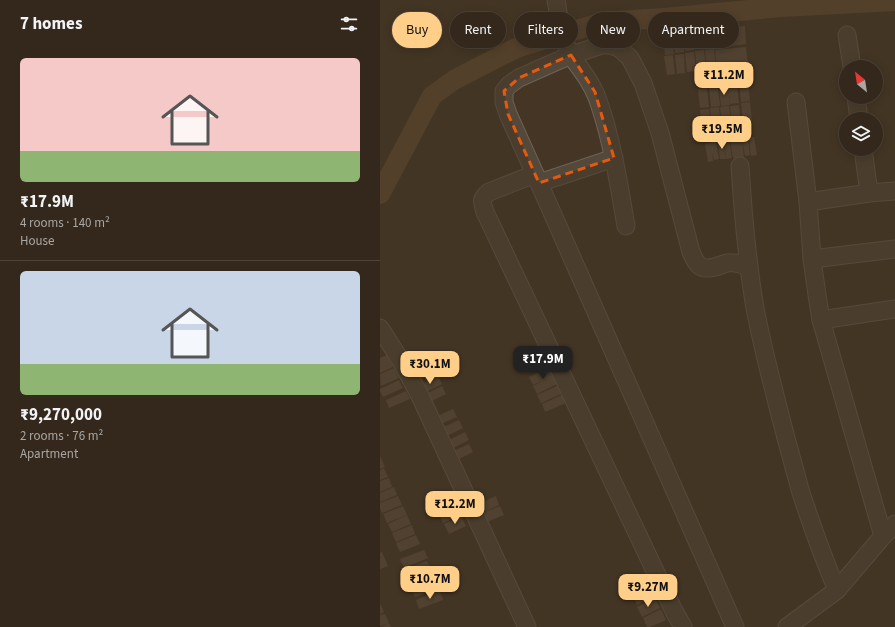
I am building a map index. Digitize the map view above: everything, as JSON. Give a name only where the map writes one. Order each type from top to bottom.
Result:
[{"type":"street","points":[[847,35],[851,60]]},
{"type":"street","points":[[578,47],[610,45],[619,48],[630,58],[643,83],[660,133],[691,252],[696,262],[701,267],[705,268],[729,263],[738,263],[749,267]]},
{"type":"street","points":[[626,226],[614,158],[600,106],[589,81],[568,48],[509,85],[504,91],[504,102],[735,627]]},
{"type":"street","points":[[786,627],[837,590],[889,530],[821,320],[812,259],[808,202],[796,102]]},
{"type":"street","points":[[864,156],[869,193]]},
{"type":"street","points":[[614,158],[489,192],[484,196],[483,203],[485,212],[674,611],[683,627]]},
{"type":"street","points":[[740,166],[749,267],[756,309],[779,410],[801,492],[818,544],[837,590]]},
{"type":"street","points":[[808,202],[869,193],[895,191]]},
{"type":"street","points":[[812,259],[895,249]]},
{"type":"street","points":[[821,320],[895,309]]},
{"type":"street","points":[[380,328],[401,361],[420,396],[527,627]]},
{"type":"highlighted area","points":[[571,55],[595,92],[614,158],[539,183],[508,114],[504,91],[519,78]]},
{"type":"building","points":[[745,26],[746,44],[739,45],[739,27]]},
{"type":"building","points":[[746,47],[748,65],[717,69],[715,50]]},
{"type":"building","points":[[664,48],[673,48],[674,54],[665,55]]},
{"type":"building","points":[[674,48],[684,48],[684,52],[675,53]]},
{"type":"building","points":[[685,48],[694,48],[694,50],[685,51]]},
{"type":"building","points":[[714,49],[716,68],[707,69],[705,50]]},
{"type":"building","points":[[704,50],[706,68],[697,69],[695,51]]},
{"type":"building","points":[[694,52],[696,71],[687,72],[685,53]]},
{"type":"building","points":[[684,54],[685,73],[677,74],[675,55]]},
{"type":"building","points":[[673,55],[675,74],[667,75],[664,56]]},
{"type":"building","points":[[748,82],[750,101],[741,102],[739,83]]},
{"type":"building","points":[[737,85],[739,103],[730,104],[728,86]]},
{"type":"building","points":[[728,86],[730,105],[721,106],[719,87]]},
{"type":"building","points":[[718,87],[720,106],[711,107],[709,88]]},
{"type":"building","points":[[707,88],[709,107],[700,108],[698,89]]},
{"type":"building","points":[[750,102],[752,121],[743,122],[741,103]]},
{"type":"building","points":[[739,105],[741,124],[732,125],[730,106]]},
{"type":"building","points":[[729,106],[731,125],[722,126],[720,107]]},
{"type":"building","points":[[719,107],[721,126],[712,127],[710,108]]},
{"type":"building","points":[[709,109],[711,127],[702,128],[700,110]]},
{"type":"building","points":[[748,137],[750,155],[745,156],[742,138]]},
{"type":"building","points":[[749,137],[754,137],[757,155],[751,156]]},
{"type":"building","points":[[742,139],[744,157],[733,158],[730,140]]},
{"type":"building","points":[[723,140],[726,159],[720,159],[718,141]]},
{"type":"building","points":[[729,140],[732,158],[726,159],[724,141]]},
{"type":"building","points":[[716,141],[719,159],[714,160],[712,153],[713,161],[708,162],[705,144]]},
{"type":"building","points":[[388,355],[393,367],[380,373],[380,358]]},
{"type":"building","points":[[432,364],[436,372],[416,381],[412,373]]},
{"type":"building","points":[[549,367],[557,384],[537,394],[533,386],[542,381],[533,385],[529,377]]},
{"type":"building","points":[[394,368],[399,378],[381,386],[380,374]]},
{"type":"building","points":[[438,376],[442,384],[422,394],[418,386]]},
{"type":"building","points":[[399,380],[403,388],[383,397],[380,389]]},
{"type":"building","points":[[442,386],[446,394],[426,404],[422,396]]},
{"type":"building","points":[[557,386],[561,394],[541,403],[537,395]]},
{"type":"building","points":[[406,391],[410,399],[389,408],[386,400]]},
{"type":"building","points":[[562,395],[566,403],[545,412],[542,404]]},
{"type":"building","points":[[453,409],[457,417],[436,426],[433,418]]},
{"type":"building","points":[[459,420],[463,428],[443,438],[439,429]]},
{"type":"building","points":[[465,432],[469,440],[449,450],[445,442]]},
{"type":"building","points":[[469,444],[473,452],[453,462],[449,453]]},
{"type":"building","points":[[380,456],[385,467],[380,469]]},
{"type":"building","points":[[384,468],[388,477],[380,480],[380,470]]},
{"type":"building","points":[[389,478],[392,487],[380,492],[380,481]]},
{"type":"building","points":[[394,487],[397,495],[380,502],[380,493]]},
{"type":"building","points":[[450,492],[455,502],[438,511],[433,501]]},
{"type":"building","points":[[398,496],[402,505],[382,513],[380,503]]},
{"type":"building","points":[[496,496],[499,505],[480,514],[476,505]]},
{"type":"building","points":[[456,505],[461,515],[443,523],[438,513]]},
{"type":"building","points":[[403,506],[407,515],[387,523],[383,514]]},
{"type":"building","points":[[500,506],[504,515],[484,523],[480,514]]},
{"type":"building","points":[[407,515],[411,524],[392,532],[388,524]]},
{"type":"building","points":[[461,516],[466,526],[449,534],[444,524]]},
{"type":"building","points":[[412,525],[415,534],[396,542],[392,533]]},
{"type":"building","points":[[416,535],[420,544],[400,552],[396,543]]},
{"type":"building","points":[[424,550],[428,558],[404,568],[400,559]]},
{"type":"building","points":[[382,552],[388,566],[380,569],[380,553]]},
{"type":"building","points":[[427,561],[431,569],[407,579],[403,570]]},
{"type":"building","points":[[431,570],[435,578],[411,588],[407,579]]},
{"type":"building","points":[[645,575],[650,585],[632,593],[627,584]]},
{"type":"building","points":[[435,579],[438,588],[415,597],[411,589]]},
{"type":"building","points":[[650,586],[655,596],[637,605],[632,595]]},
{"type":"building","points":[[440,591],[443,600],[419,609],[416,600]]},
{"type":"building","points":[[655,598],[660,608],[642,617],[637,607]]},
{"type":"building","points":[[380,603],[384,612],[380,614]]},
{"type":"building","points":[[661,609],[666,620],[647,627],[643,618]]},
{"type":"building","points":[[385,614],[389,623],[380,626],[380,615]]},
{"type":"building","points":[[389,623],[391,627],[380,627]]},
{"type":"waterway","points":[[380,194],[432,96],[454,80],[516,48],[603,22],[781,7],[895,1]]}]
